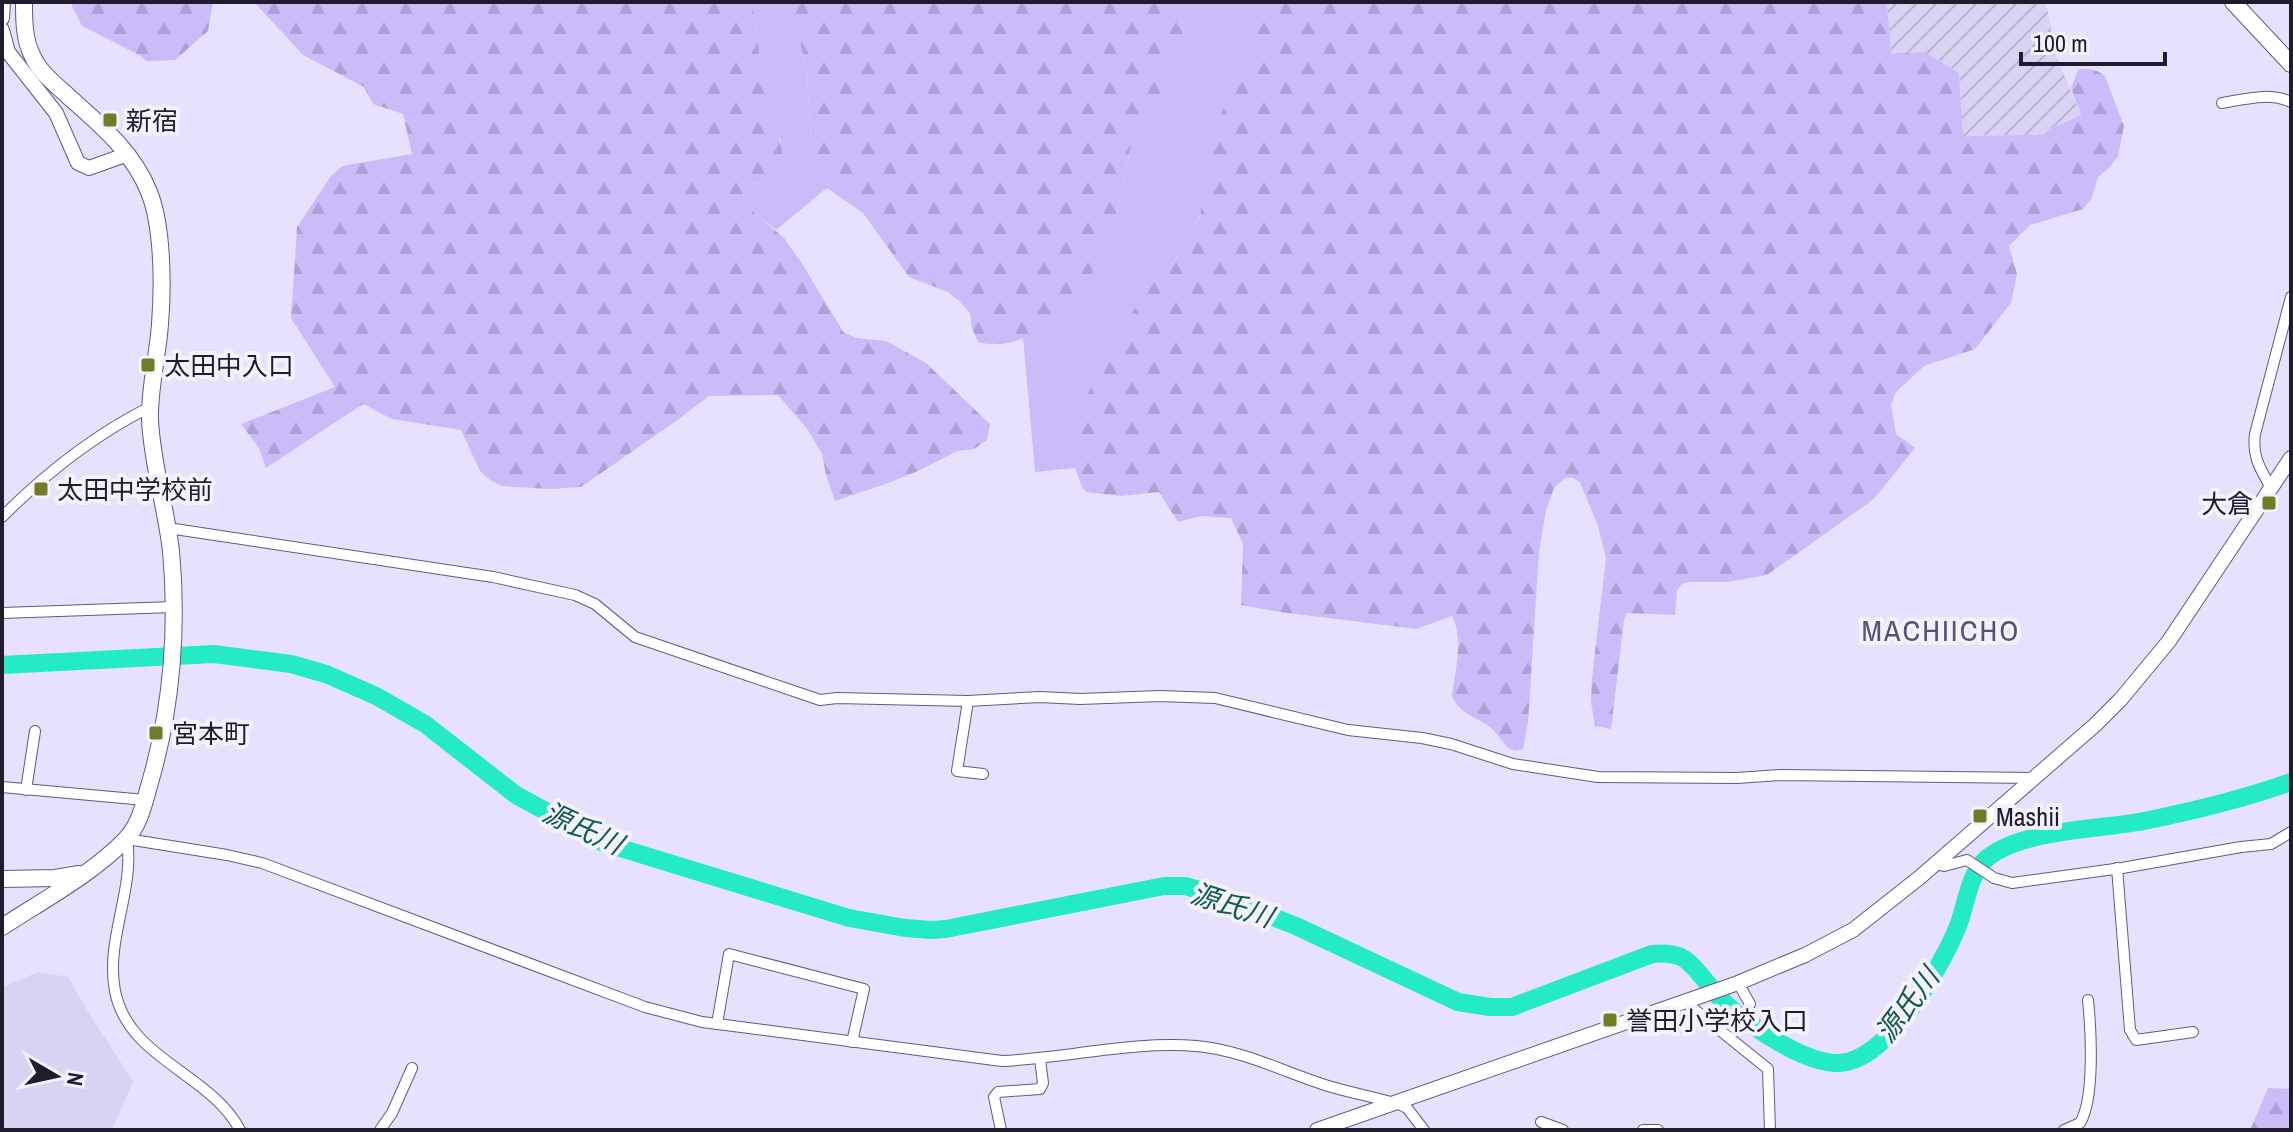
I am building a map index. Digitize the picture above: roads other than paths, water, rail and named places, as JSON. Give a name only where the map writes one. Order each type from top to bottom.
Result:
[{"type":"highway","points":[[2,927],[57,884],[84,873],[127,839],[145,800],[161,737],[173,646],[168,528],[150,407],[160,323],[161,266],[154,208],[141,174],[128,154],[52,82],[33,58],[28,45],[24,2]]},
{"type":"highway","points":[[2233,2],[2291,64]]},
{"type":"highway","points":[[2,879],[57,884]]},
{"type":"main road","points":[[2,18],[3,2]]},
{"type":"main road","points":[[2,30],[8,52],[56,113],[78,163],[89,168],[128,154]]},
{"type":"main road","points":[[1317,1130],[1732,985],[1844,936],[1936,864],[2035,778],[2095,725],[2139,678],[2169,641],[2291,458]]},
{"type":"street","points":[[2222,103],[2267,96],[2291,102]]},
{"type":"street","points":[[2271,488],[2253,450],[2290,302]]},
{"type":"street","points":[[2,517],[34,486],[87,444],[150,407]]},
{"type":"street","points":[[168,528],[493,577],[575,595],[595,604],[635,637],[820,700],[1215,698],[1348,730],[1422,738],[1513,764],[1598,777],[1737,778],[1780,775],[2035,778]]},
{"type":"street","points":[[2,613],[173,607]]},
{"type":"street","points":[[968,701],[957,771],[983,774]]},
{"type":"street","points":[[26,790],[35,731]]},
{"type":"street","points":[[2,787],[145,800]]},
{"type":"street","points":[[1936,864],[1944,866],[1967,860],[1994,878],[2012,883],[2271,844],[2291,832]]},
{"type":"street","points":[[240,1130],[220,1101],[153,1051],[141,1040],[121,1011],[115,993],[114,955],[129,868],[127,839],[262,863],[645,1007],[702,1022],[1002,1061],[1155,1046],[1197,1046],[1239,1054],[1324,1085],[1395,1103],[1407,1108],[1424,1130]]},
{"type":"street","points":[[2117,868],[2130,1030],[2136,1040],[2193,1032]]},
{"type":"street","points":[[717,1024],[729,954],[864,989],[852,1042]]},
{"type":"street","points":[[1732,985],[1750,1004]]},
{"type":"street","points":[[1690,1000],[1695,1010],[1768,1069],[1770,1130]]},
{"type":"street","points":[[2064,1130],[2080,1123],[2087,1105],[2091,1031],[2088,1000]]},
{"type":"street","points":[[1001,1130],[994,1097],[998,1092],[1040,1089],[1043,1083],[1040,1059]]},
{"type":"street","points":[[380,1130],[392,1113],[412,1068]]},
{"type":"street","points":[[1541,1122],[1563,1130]]},
{"type":"street","points":[[1643,1130],[1658,1130]]},
{"type":"waterway","name":"源氏川","points":[[2,665],[214,654],[291,664],[326,674],[376,696],[425,724],[516,795],[604,843],[849,918],[905,928],[946,929],[1164,886],[1185,886],[1220,896],[1296,926],[1458,1002],[1490,1007],[1512,1007],[1652,954],[1674,955],[1691,964],[1719,997],[1774,1040],[1808,1057],[1839,1063],[1857,1058],[1876,1047],[1910,1009],[1950,943],[1980,865],[2001,849],[2040,836],[2181,813],[2291,782]]},
{"type":"place","name":"新宿","points":[[110,120]]},
{"type":"place","name":"太田中入口","points":[[148,365]]},
{"type":"place","name":"太田中学校前","points":[[41,489]]},
{"type":"place","name":"大倉","points":[[2269,503]]},
{"type":"place","name":"宮本町","points":[[156,733]]},
{"type":"place","name":"Mashii","points":[[1980,816]]},
{"type":"place","name":"誉田小学校入口","points":[[1610,1020]]},
{"type":"district","name":"MACHIICHO","points":[[1941,630]]}]
